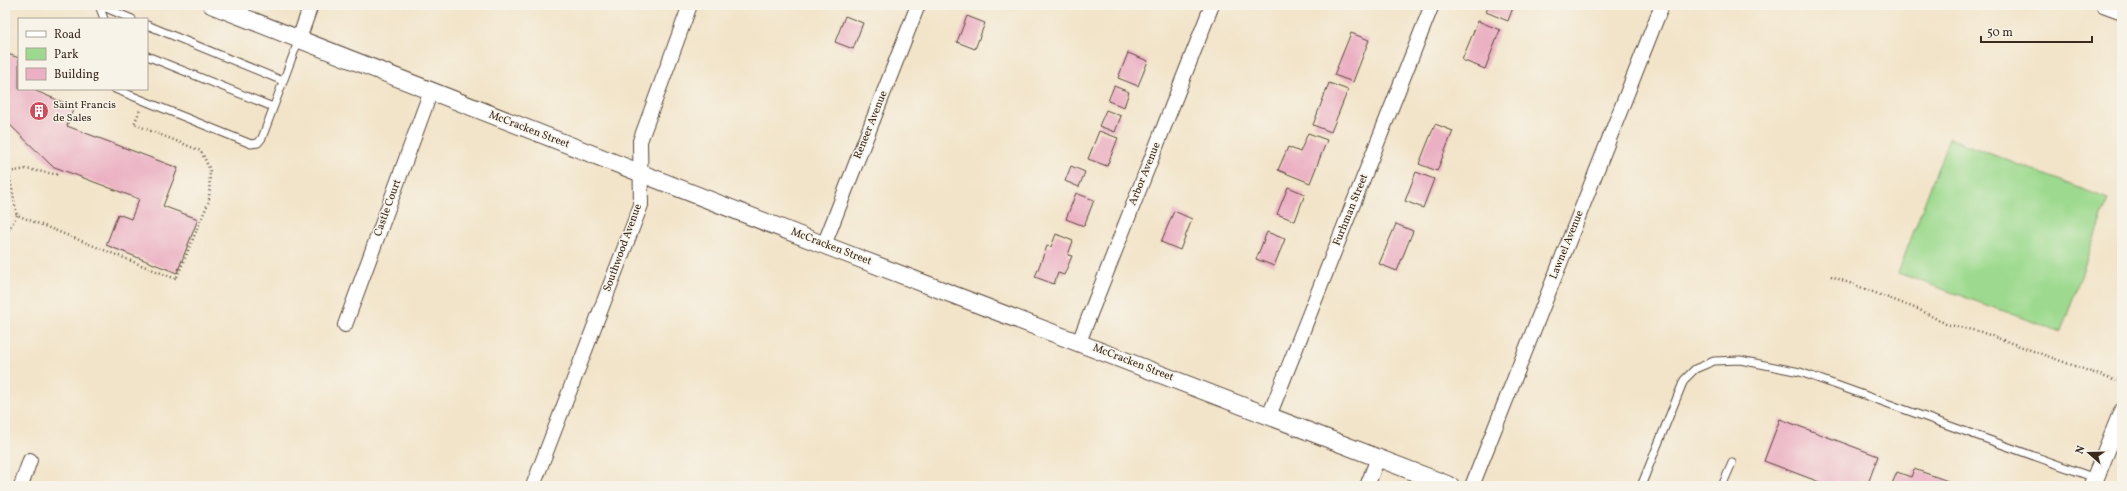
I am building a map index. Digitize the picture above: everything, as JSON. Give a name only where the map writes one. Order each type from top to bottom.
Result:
[{"type":"street","name":"McCracken Street","points":[[212,5],[245,11],[299,38],[431,92],[1451,486]]},
{"type":"street","points":[[299,38],[311,5]]},
{"type":"street","name":"Southwood Avenue","points":[[533,486],[641,205],[639,173],[640,141],[690,5]]},
{"type":"street","name":"Reneer Avenue","points":[[824,245],[918,5]]},
{"type":"street","name":"Arbor Avenue","points":[[1078,342],[1212,5]]},
{"type":"street","name":"Furhman Street","points":[[1269,416],[1432,5]]},
{"type":"street","name":"Lawnel Avenue","points":[[1472,486],[1662,5]]},
{"type":"street","points":[[2103,5],[2122,12]]},
{"type":"street","name":"Castle Court","points":[[345,325],[431,92]]},
{"type":"street","points":[[2094,482],[2122,412]]},
{"type":"street","points":[[1367,486],[1378,458]]},
{"type":"street","points":[[21,486],[30,460]]},
{"type":"lane","points":[[99,5],[104,18]]},
{"type":"lane","points":[[99,5],[130,18]]},
{"type":"lane","points":[[148,25],[283,81]]},
{"type":"lane","points":[[118,90],[251,144],[258,143],[262,138],[299,38]]},
{"type":"lane","points":[[148,56],[273,107]]},
{"type":"lane","points":[[1641,486],[1684,380],[1695,369],[1714,361],[1740,360],[1800,372],[2094,482]]},
{"type":"lane","points":[[1722,486],[1732,463]]},
{"type":"path","points":[[17,215],[176,279],[209,201],[210,170],[201,151],[134,124],[143,100]]},
{"type":"path","points":[[5,154],[17,215],[5,237]]},
{"type":"path","points":[[9,172],[26,170],[60,175]]},
{"type":"path","points":[[1831,276],[1920,310],[1946,324],[1981,332],[2082,370],[2116,381]]},
{"type":"green space","points":[[1949,138],[2108,199],[2061,332],[1898,273]]},
{"type":"building","points":[[1489,5],[1514,5],[1508,21],[1486,12]]},
{"type":"building","points":[[845,16],[863,23],[853,49],[835,42]]},
{"type":"building","points":[[967,16],[985,23],[975,49],[957,42]]},
{"type":"building","points":[[1478,21],[1500,30],[1485,69],[1462,60]]},
{"type":"building","points":[[1351,33],[1369,40],[1353,82],[1334,75]]},
{"type":"building","points":[[5,53],[18,58],[18,90],[36,90],[74,107],[67,126],[178,168],[163,206],[198,219],[177,273],[106,245],[118,214],[131,219],[139,199],[52,166],[7,122],[5,116]]},
{"type":"building","points":[[1128,53],[1148,61],[1138,86],[1118,78]]},
{"type":"building","points":[[1329,83],[1348,90],[1331,132],[1313,125]]},
{"type":"building","points":[[1114,86],[1129,92],[1124,107],[1108,101]]},
{"type":"building","points":[[1106,110],[1121,116],[1115,132],[1099,126]]},
{"type":"building","points":[[1435,124],[1453,131],[1437,171],[1419,164]]},
{"type":"building","points":[[1099,131],[1118,138],[1107,166],[1088,159]]},
{"type":"building","points":[[1308,133],[1327,140],[1310,183],[1278,170],[1288,147],[1300,152]]},
{"type":"building","points":[[1071,166],[1085,172],[1079,187],[1065,181]]},
{"type":"building","points":[[1416,172],[1434,179],[1423,208],[1405,201]]},
{"type":"building","points":[[1288,187],[1305,194],[1295,221],[1277,214]]},
{"type":"building","points":[[1076,193],[1094,200],[1084,226],[1066,219]]},
{"type":"building","points":[[1174,211],[1192,219],[1180,250],[1161,242]]},
{"type":"building","points":[[1396,224],[1413,231],[1397,271],[1379,264]]},
{"type":"building","points":[[1267,232],[1285,239],[1274,266],[1256,259]]},
{"type":"building","points":[[1056,234],[1073,241],[1068,255],[1072,256],[1064,275],[1058,273],[1054,284],[1035,277],[1047,246],[1051,247]]},
{"type":"building","points":[[1780,419],[1878,456],[1867,486],[1830,486],[1764,461]]},
{"type":"building","points":[[1914,469],[1948,481],[1946,486],[1891,486],[1897,472],[1911,477]]},
{"type":"place","name":"Saint Francis de Sales","points":[[39,111]]}]
